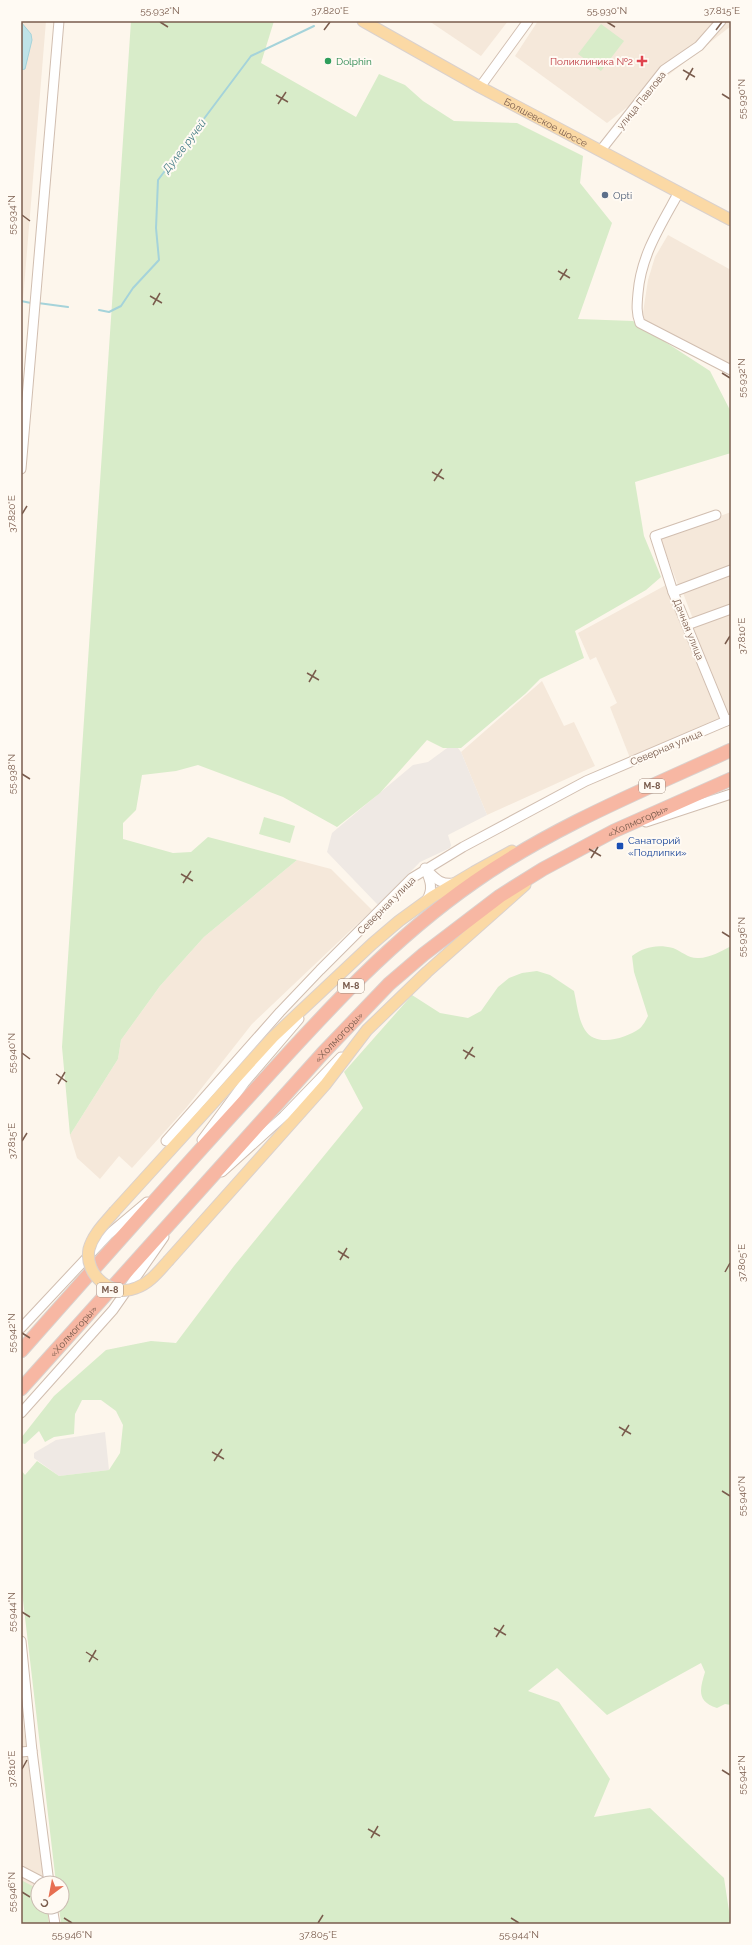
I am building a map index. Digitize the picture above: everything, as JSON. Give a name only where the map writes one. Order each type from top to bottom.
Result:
[{"type":"highway","name":"М-8","points":[[21,1351],[170,1183],[331,1006],[376,962],[432,914],[474,882],[552,834],[574,822],[731,750]]},
{"type":"highway","name":"«Холмогоры»","points":[[21,1389],[322,1054],[389,984],[445,937],[500,896],[543,869],[614,831],[731,779]]},
{"type":"main road","name":"Болшевское шоссе","points":[[363,21],[480,87],[731,220]]},
{"type":"main road","points":[[543,869],[427,972],[367,1030],[325,1085],[147,1283],[136,1289],[125,1291],[114,1289],[103,1283],[95,1276],[91,1268],[89,1249],[99,1229],[262,1049],[399,921],[454,883],[505,854],[552,834]]},
{"type":"street","points":[[21,469],[59,21]]},
{"type":"street","points":[[480,87],[528,21]]},
{"type":"street","name":"улица Павлова","points":[[601,150],[664,70],[699,46],[721,21]]},
{"type":"street","points":[[679,192],[650,245],[639,276],[636,314],[640,323],[731,370]]},
{"type":"street","name":"Дачная улица","points":[[716,515],[655,536],[673,592],[728,720]]},
{"type":"street","points":[[673,592],[731,570]]},
{"type":"street","points":[[687,625],[731,609]]},
{"type":"street","name":"Северная улица","points":[[166,1141],[320,970],[412,878],[425,868],[586,781],[728,720]]},
{"type":"street","points":[[614,831],[669,816],[731,794]]},
{"type":"street","points":[[425,868],[439,882],[445,884],[454,883]]},
{"type":"street","points":[[424,903],[431,894],[431,884],[425,868]]},
{"type":"street","points":[[180,1172],[245,1082],[319,995]]},
{"type":"street","points":[[199,1191],[234,1162],[284,1116],[367,1030]]},
{"type":"street","points":[[21,1328],[109,1234],[170,1183]]},
{"type":"street","points":[[21,1413],[113,1310],[188,1204]]},
{"type":"street","points":[[21,1641],[32,1751],[48,1875]]},
{"type":"street","points":[[21,1752],[32,1751]]},
{"type":"street","points":[[21,1871],[30,1876]]},
{"type":"shaded area","points":[[21,21],[46,21],[21,324]]},
{"type":"shaded area","points":[[429,21],[508,21],[481,56]]},
{"type":"shaded area","points":[[538,21],[731,21],[731,26],[607,123],[515,56]]},
{"type":"shaded area","points":[[668,235],[731,270],[731,365],[642,319],[648,280],[655,257]]},
{"type":"shaded area","points":[[731,512],[731,565],[678,585],[660,538]]},
{"type":"shaded area","points":[[731,575],[731,605],[693,619],[683,593]]},
{"type":"shaded area","points":[[666,585],[720,719],[630,758],[610,707],[617,703],[596,657],[590,660],[578,633]]},
{"type":"shaded area","points":[[731,612],[731,712],[727,714],[691,626]]},
{"type":"shaded area","points":[[542,681],[564,726],[574,722],[595,766],[487,815],[461,752]]},
{"type":"shaded area","points":[[454,743],[461,752],[487,815],[448,835],[451,845],[450,848],[420,862],[378,905],[327,852],[332,833],[413,765],[428,762]]},
{"type":"shaded area","points":[[297,860],[331,869],[372,910],[252,1024],[186,1108],[132,1168],[119,1156],[100,1179],[77,1158],[70,1135],[118,1059],[121,1040],[160,986],[204,937]]},
{"type":"shaded area","points":[[105,1432],[109,1470],[59,1476],[34,1458],[34,1453],[56,1440]]},
{"type":"shaded area","points":[[21,1706],[43,1875],[30,1875],[30,1915],[48,1915],[49,1924],[21,1924]]},
{"type":"green space","points":[[131,21],[274,21],[261,63],[356,117],[379,74],[405,85],[423,101],[454,121],[517,123],[583,156],[580,183],[612,223],[578,319],[633,321],[710,371],[731,412],[731,453],[635,482],[644,536],[661,577],[646,590],[575,631],[584,658],[540,679],[525,694],[461,748],[443,748],[427,740],[380,793],[337,827],[283,797],[198,765],[176,771],[142,775],[136,810],[123,823],[123,839],[173,853],[191,852],[208,837],[297,860],[204,937],[160,986],[121,1040],[118,1059],[70,1135],[62,1047]]},
{"type":"green space","points":[[601,24],[624,41],[601,71],[578,54]]},
{"type":"green space","points":[[264,817],[295,826],[290,843],[259,834]]},
{"type":"green space","points":[[656,946],[673,948],[695,958],[703,958],[731,946],[731,1705],[725,1704],[717,1708],[710,1705],[703,1698],[701,1689],[705,1672],[701,1663],[607,1715],[557,1668],[528,1691],[559,1702],[610,1779],[594,1817],[650,1808],[724,1878],[731,1924],[61,1924],[60,1915],[70,1915],[70,1875],[55,1875],[21,1583],[21,1470],[25,1475],[37,1461],[59,1476],[109,1470],[120,1453],[123,1425],[116,1411],[101,1400],[82,1400],[75,1414],[74,1434],[54,1437],[45,1442],[39,1431],[25,1444],[21,1443],[21,1438],[54,1396],[106,1350],[151,1341],[176,1343],[234,1266],[363,1108],[344,1072],[412,995],[440,1013],[468,1018],[481,1011],[498,987],[509,978],[522,973],[537,971],[550,975],[574,991],[581,1021],[585,1030],[590,1035],[596,1039],[611,1040],[639,1029],[648,1016],[634,972],[632,956],[641,950]]},
{"type":"green space","points":[[21,1880],[30,1885],[30,1915],[48,1915],[49,1924],[21,1924]]},
{"type":"water","points":[[21,22],[31,34],[32,40],[25,69],[21,70]]},
{"type":"waterway","name":"Дулев ручей","points":[[99,310],[109,312],[121,306],[133,288],[159,260],[156,228],[158,180],[251,56],[314,26]]},
{"type":"waterway","name":"Дулев ручей","points":[[21,301],[31,303]]},
{"type":"waterway","name":"Дулев ручей","points":[[38,303],[68,307]]},
{"type":"place","name":"Dolphin","points":[[328,61]]},
{"type":"place","name":"Поликлиника №2","points":[[642,61]]},
{"type":"place","name":"Opti","points":[[605,195]]},
{"type":"place","name":"Санаторий «Подлипки»","points":[[620,846]]}]
